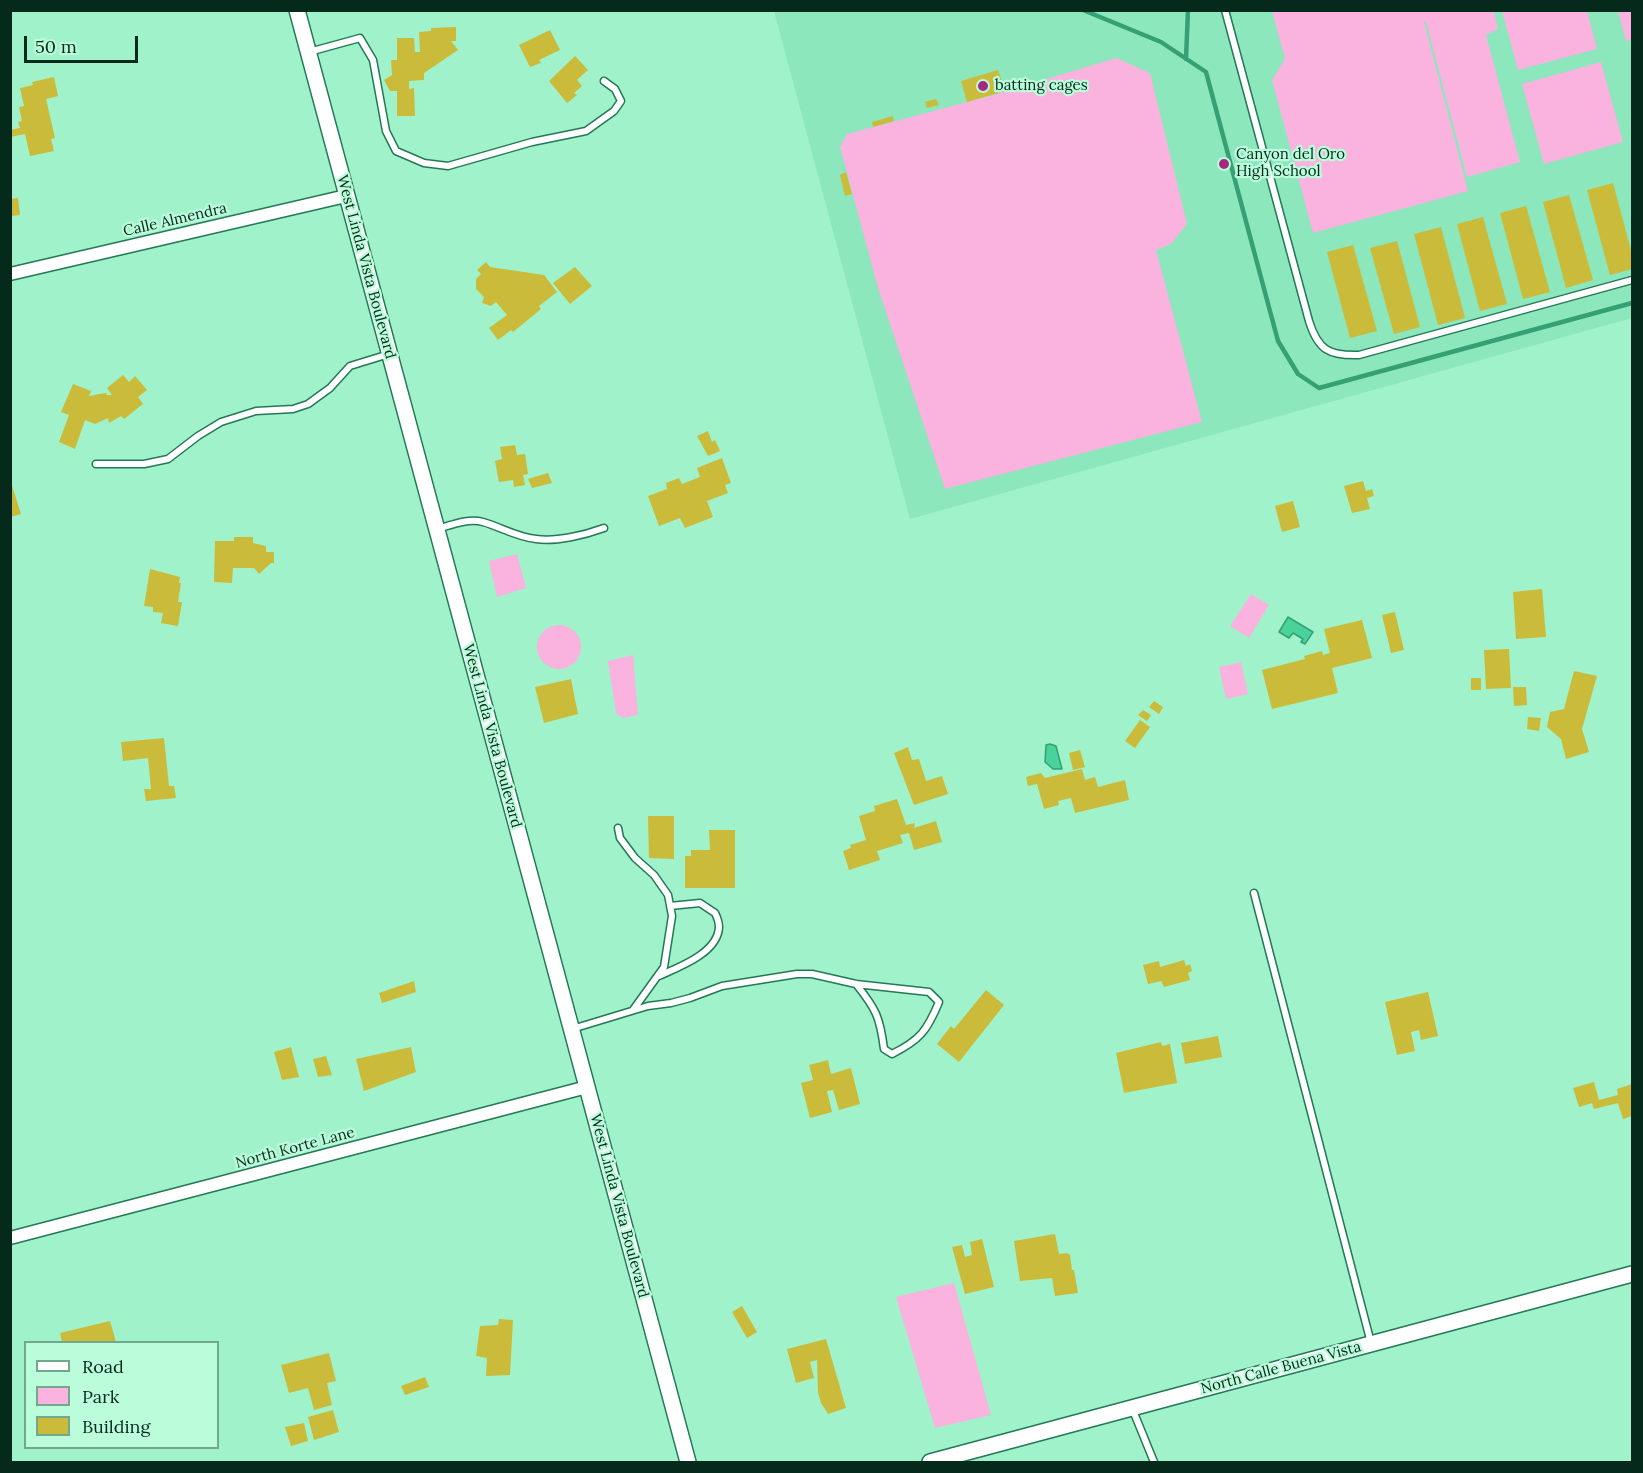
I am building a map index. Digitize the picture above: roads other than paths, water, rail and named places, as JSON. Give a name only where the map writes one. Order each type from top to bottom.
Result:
[{"type":"street","name":"West Linda Vista Boulevard","points":[[297,10],[688,1462]]},
{"type":"street","name":"Calle Almendra","points":[[10,274],[346,196]]},
{"type":"street","name":"North Korte Lane","points":[[10,1238],[587,1087]]},
{"type":"street","name":"North Calle Buena Vista","points":[[930,1462],[1632,1274]]},
{"type":"lane","points":[[1225,10],[1309,321],[1314,336],[1322,348],[1345,355],[1359,355],[1632,280]]},
{"type":"lane","points":[[308,53],[360,38],[373,60],[386,131],[396,151],[424,163],[448,166],[532,142],[586,131],[614,111],[621,101],[615,89],[604,81]]},
{"type":"lane","points":[[96,464],[144,464],[168,459],[221,422],[256,411],[293,409],[308,404],[330,388],[350,366],[389,354]]},
{"type":"lane","points":[[436,529],[464,522],[482,522],[515,535],[537,540],[584,535],[604,528]]},
{"type":"lane","points":[[618,828],[620,838],[635,858],[654,874],[668,895],[672,916],[664,967],[632,1010]]},
{"type":"lane","points":[[1254,893],[1371,1344]]},
{"type":"lane","points":[[658,976],[704,952],[715,940],[719,926],[716,913],[700,903],[670,906]]},
{"type":"lane","points":[[571,1029],[632,1010],[671,1004],[722,986],[797,974],[812,974],[856,984],[929,992],[939,1002],[930,1025],[912,1044],[892,1054],[884,1049],[881,1024],[874,1007],[856,984]]},
{"type":"lane","points":[[1132,1408],[1154,1462]]},
{"type":"waterway","points":[[1083,10],[1161,42],[1206,72],[1278,341],[1298,374],[1319,388],[1632,303]]},
{"type":"waterway","points":[[1186,59],[1188,10]]},
{"type":"place","name":"batting cages","points":[[983,86]]},
{"type":"place","name":"Canyon del Oro High School","points":[[1224,164]]}]
